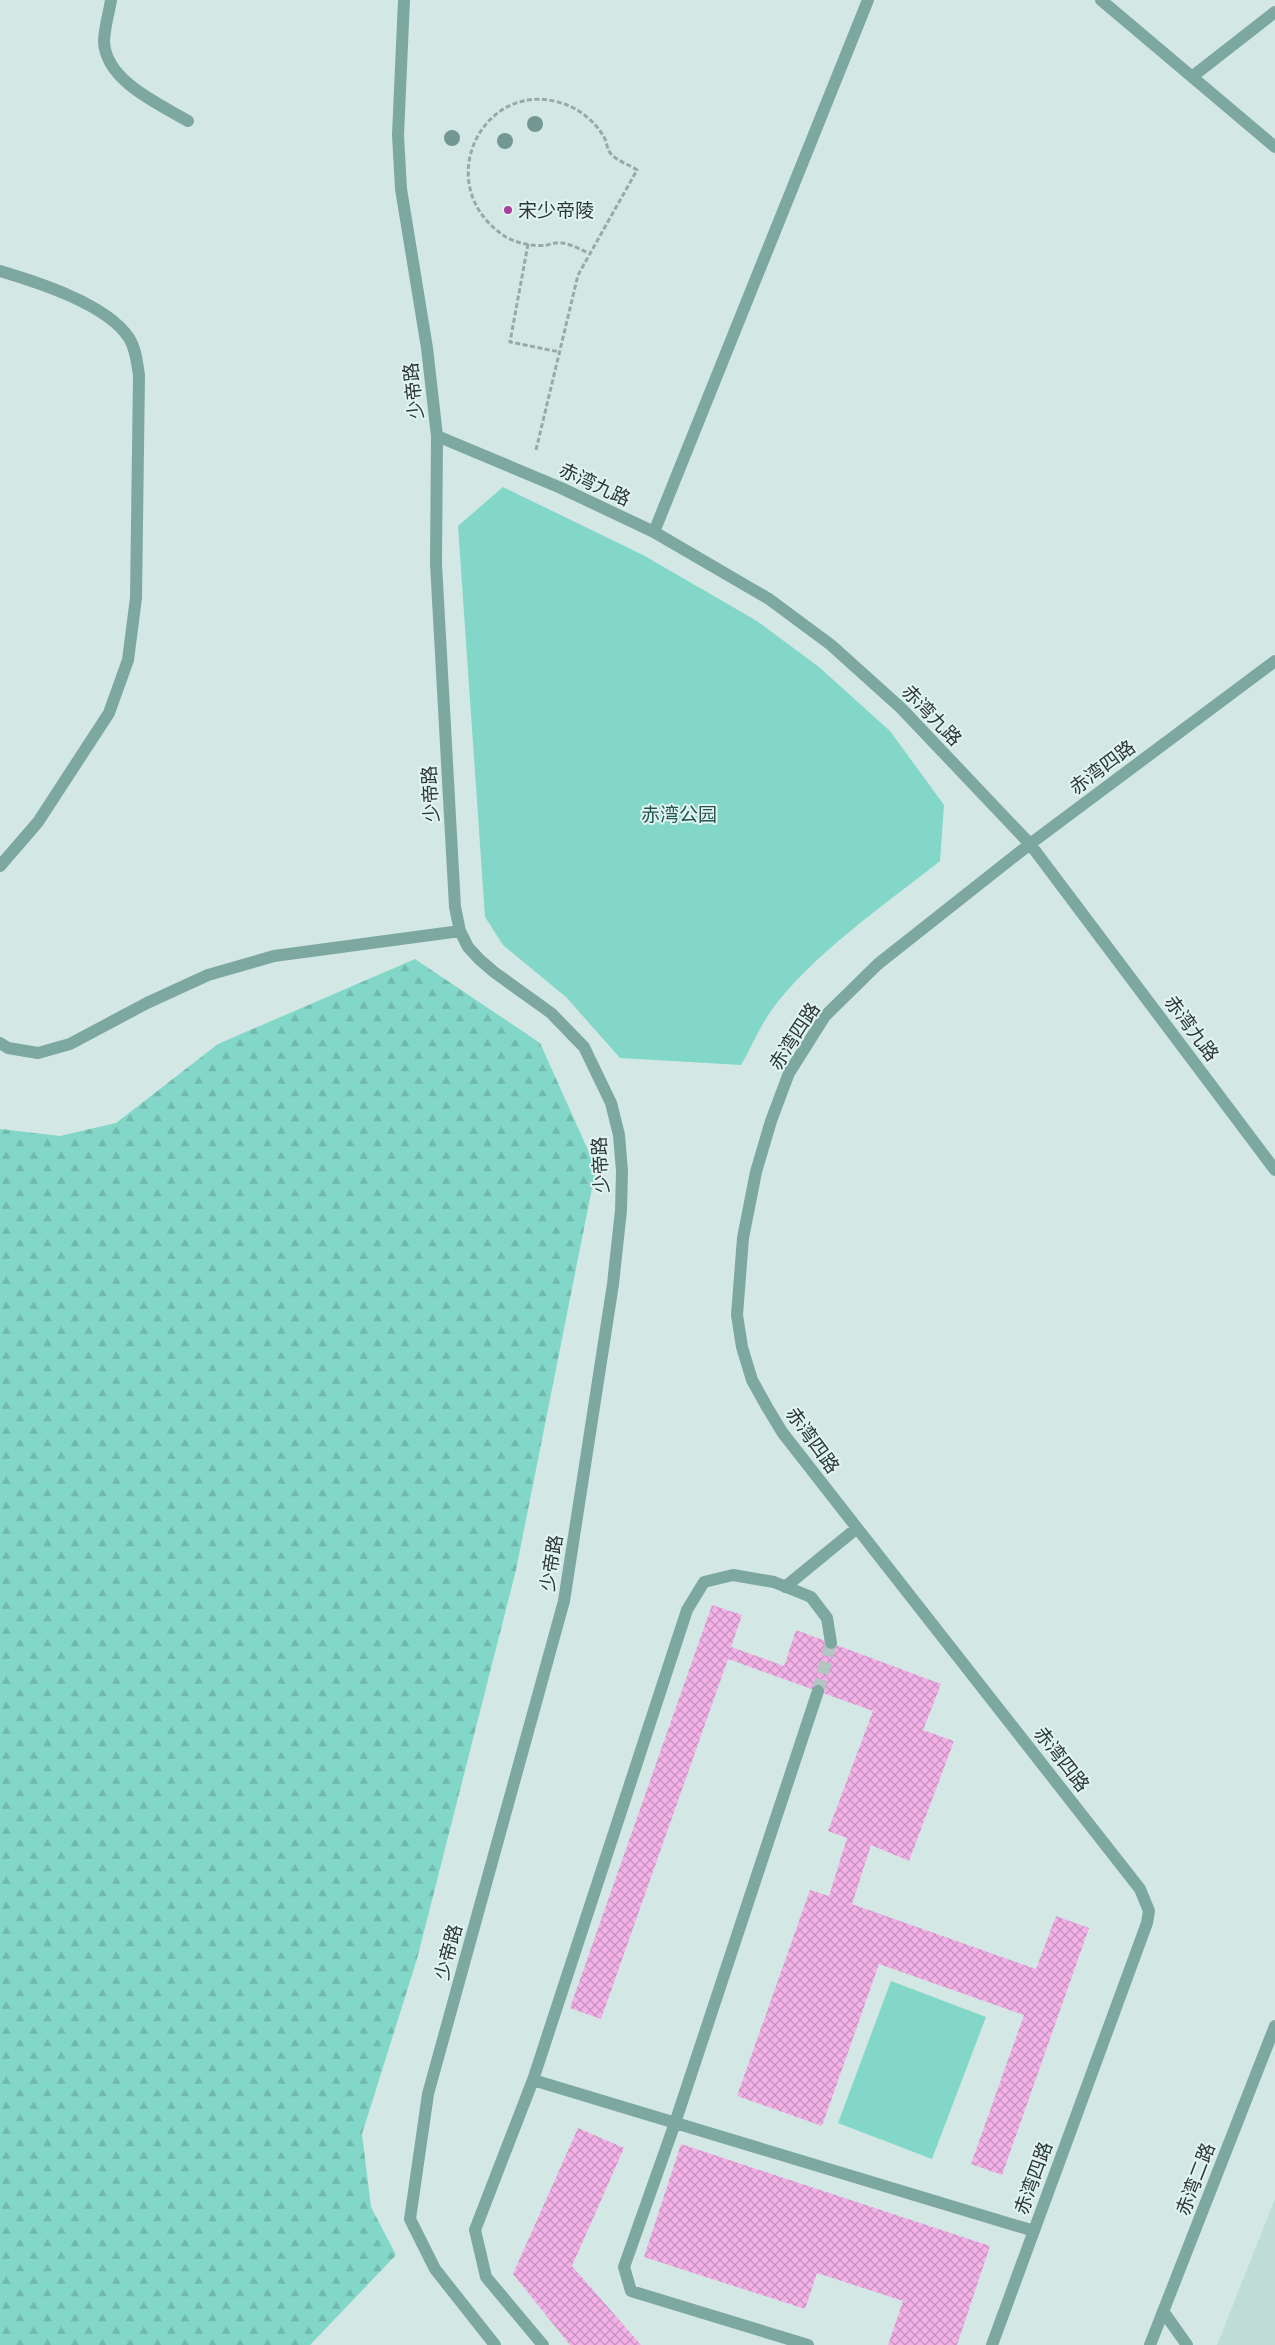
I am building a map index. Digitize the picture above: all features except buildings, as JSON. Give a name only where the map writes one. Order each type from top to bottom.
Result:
[{"type":"street","points":[[111,0],[104,43],[112,69],[137,90],[188,122]]},
{"type":"street","name":"少帝路","points":[[404,0],[398,135],[401,189],[427,348],[437,436],[436,564],[455,907],[460,931],[468,947],[479,960],[551,1013],[584,1048],[611,1103],[620,1135],[622,1171],[621,1210],[613,1284],[564,1601],[428,2094],[410,2219],[435,2269],[495,2345]]},
{"type":"street","points":[[654,532],[868,0]]},
{"type":"street","points":[[1101,0],[1275,147]]},
{"type":"street","points":[[1193,76],[1275,12]]},
{"type":"street","points":[[0,271],[39,283],[80,300],[114,321],[130,338],[136,355],[139,375],[136,598],[128,660],[110,712],[38,822],[0,866]]},
{"type":"street","name":"赤湾九路","points":[[437,436],[530,475],[654,532],[769,599],[831,645],[901,708],[1030,844],[1275,1170]]},
{"type":"street","name":"赤湾四路","points":[[992,2345],[1147,1923],[1148,1906],[1140,1889],[857,1528],[772,1416],[752,1380],[742,1347],[738,1315],[738,1280],[743,1238],[756,1172],[771,1121],[790,1074],[825,1016],[878,964],[1030,844],[1275,662]]},
{"type":"street","points":[[0,1043],[8,1048],[38,1053],[70,1044],[146,1003],[208,974],[274,956],[460,931]]},
{"type":"street","points":[[785,1587],[857,1528]]},
{"type":"street","points":[[543,2345],[486,2277],[475,2230],[533,2080],[687,1610],[704,1582],[734,1575],[774,1582],[811,1597],[827,1618],[831,1643]]},
{"type":"street","points":[[808,2345],[631,2292],[624,2267],[675,2123],[818,1691]]},
{"type":"street","name":"赤湾二路","points":[[1150,2345],[1275,2026]]},
{"type":"street","points":[[533,2080],[1034,2231]]},
{"type":"street","points":[[1163,2311],[1187,2345]]},
{"type":"path","points":[[530,475],[578,275],[590,254],[637,170],[611,154],[604,137],[594,122],[568,105],[553,100],[537,99],[520,102],[502,111],[488,121],[478,134],[470,152],[467,174],[470,192],[477,210],[489,224],[506,237],[528,244],[545,245],[561,242],[590,254]]},
{"type":"path","points":[[528,244],[510,342],[560,352]]},
{"type":"shaded area","points":[[1275,2199],[1275,2345],[1217,2345]]},
{"type":"green space","name":"赤湾公园","points":[[503,487],[643,555],[757,621],[819,667],[890,731],[944,805],[940,861],[873,913],[806,970],[771,1011],[741,1065],[620,1058],[566,997],[503,945],[485,917],[458,526]]},
{"type":"green space","points":[[415,959],[540,1043],[596,1168],[516,1570],[417,1959],[362,2134],[371,2207],[396,2255],[310,2345],[0,2345],[0,1129],[60,1136],[116,1123],[218,1044]]},
{"type":"green space","points":[[891,1981],[986,2017],[932,2159],[838,2123]]},
{"type":"tunnel","points":[[818,1691],[831,1643]]},
{"type":"place","name":"宋少帝陵","points":[[508,210]]}]
